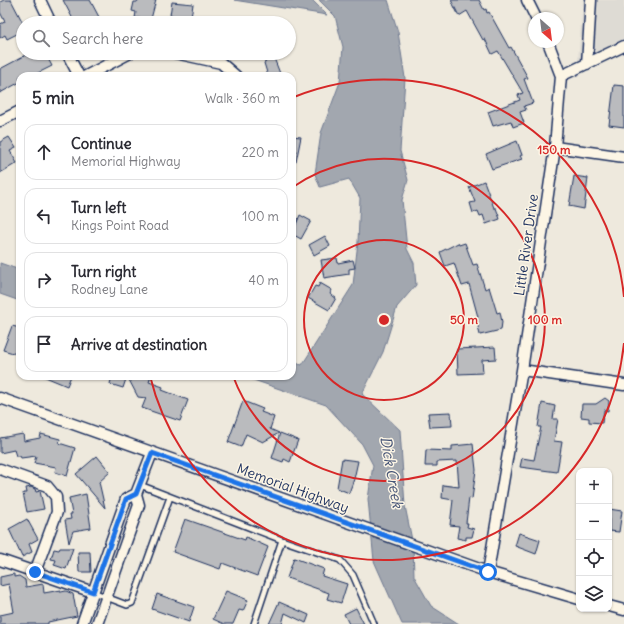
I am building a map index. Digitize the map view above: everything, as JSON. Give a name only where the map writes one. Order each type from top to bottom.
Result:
[{"type":"street","points":[[40,0],[48,16]]},
{"type":"street","points":[[527,0],[533,12]]},
{"type":"street","points":[[587,64],[591,0]]},
{"type":"street","points":[[561,76],[624,46]]},
{"type":"street","name":"Little River Drive","points":[[488,572],[522,370],[555,147],[561,76],[550,48]]},
{"type":"street","points":[[71,60],[77,72]]},
{"type":"street","points":[[94,72],[117,60]]},
{"type":"street","points":[[207,60],[221,63],[231,72]]},
{"type":"street","points":[[0,121],[16,112]]},
{"type":"street","points":[[555,147],[624,158]]},
{"type":"street","points":[[522,370],[624,385]]},
{"type":"street","name":"Memorial Highway","points":[[0,398],[488,572],[576,598]]},
{"type":"street","points":[[97,624],[139,506],[138,490],[152,453]]},
{"type":"street","points":[[0,469],[47,486],[56,497],[57,512],[35,572]]},
{"type":"street","points":[[82,624],[126,499],[138,490]]},
{"type":"street","points":[[0,560],[93,592]]},
{"type":"street","points":[[612,607],[624,610]]},
{"type":"lane","points":[[138,490],[170,497],[282,540],[340,560],[353,575],[374,624]]},
{"type":"lane","points":[[93,592],[127,605],[132,603],[170,497]]},
{"type":"lane","points":[[254,624],[282,540]]},
{"type":"shaded area","points":[[583,0],[585,0],[581,60],[578,61]]},
{"type":"shaded area","points":[[597,0],[624,0],[624,39],[592,54]]},
{"type":"water","points":[[234,0],[312,0],[327,15]]},
{"type":"water","name":"Dick Creek","points":[[319,0],[388,0],[398,32],[405,78],[400,151],[408,180],[402,200],[407,249],[414,263],[416,285],[397,307],[383,352],[362,394],[400,430],[405,506],[413,545],[414,576],[431,606],[459,624],[402,624],[374,561],[368,499],[373,465],[362,444],[326,405],[254,380],[296,380],[296,363],[302,365],[353,285],[358,242],[360,198],[349,179],[320,187],[315,174],[321,133],[340,82],[343,47],[335,16]]},
{"type":"water","points":[[0,263],[16,269],[16,300],[0,294]]},
{"type":"building","points":[[4,0],[11,0],[19,16],[16,16],[16,34],[7,39],[5,35],[0,38],[0,24],[5,22],[0,12],[0,2]]},
{"type":"building","points":[[63,0],[90,0],[98,16],[71,16]]},
{"type":"building","points":[[138,0],[156,0],[152,16],[135,16],[136,12],[132,11],[134,2],[137,2]]},
{"type":"building","points":[[451,0],[479,0],[484,10],[486,9],[487,13],[489,12],[509,48],[511,47],[528,78],[524,79],[533,103],[524,106],[526,110],[520,112],[524,123],[513,127],[511,121],[493,126],[488,112],[520,100],[518,95],[523,93],[498,51],[492,54],[485,39],[483,40],[467,11],[459,16]]},
{"type":"building","points":[[172,2],[193,4],[191,16],[170,15]]},
{"type":"building","points":[[17,60],[49,60],[52,66],[40,72],[16,72],[16,84],[0,93],[0,69]]},
{"type":"building","points":[[265,60],[275,60],[279,72],[267,72],[264,63],[266,62]]},
{"type":"building","points":[[614,85],[624,86],[624,127],[609,125]]},
{"type":"building","points":[[296,136],[301,137],[296,162]]},
{"type":"building","points":[[9,137],[16,148],[10,151],[16,164],[0,173],[0,142]]},
{"type":"building","points":[[517,141],[522,159],[492,169],[486,154]]},
{"type":"building","points":[[574,176],[588,178],[584,209],[569,206]]},
{"type":"building","points":[[484,181],[494,208],[496,208],[500,219],[486,224],[483,215],[480,216],[478,211],[473,213],[470,203],[475,202],[469,187]]},
{"type":"building","points":[[300,215],[311,221],[301,239],[296,236],[296,224]]},
{"type":"building","points":[[325,236],[330,246],[314,255],[309,245]]},
{"type":"building","points":[[458,243],[459,245],[465,243],[473,265],[477,264],[485,289],[489,287],[497,313],[500,312],[502,322],[501,330],[480,335],[476,318],[478,317],[469,284],[462,286],[454,263],[445,266],[440,252]]},
{"type":"building","points":[[337,258],[338,263],[353,260],[355,268],[349,269],[349,274],[324,278],[321,260]]},
{"type":"building","points":[[320,283],[332,290],[330,294],[336,298],[329,310],[308,298],[315,286],[318,287]]},
{"type":"building","points":[[12,326],[16,327],[16,354],[3,350]]},
{"type":"building","points":[[495,347],[496,359],[482,360],[483,373],[458,374],[457,349]]},
{"type":"building","points":[[53,380],[69,380],[67,386]]},
{"type":"building","points":[[111,380],[126,380],[123,388],[110,384]]},
{"type":"building","points":[[129,380],[150,380],[149,382],[163,387],[162,390],[188,400],[180,421],[142,408],[146,398],[138,397]]},
{"type":"building","points":[[605,398],[609,401],[608,411],[604,410],[602,423],[589,422],[589,418],[581,417],[582,404],[596,404]]},
{"type":"building","points":[[243,401],[263,409],[261,412],[274,417],[270,429],[279,433],[263,442],[246,434],[241,447],[228,442]]},
{"type":"building","points":[[542,403],[555,406],[553,419],[558,419],[554,441],[562,442],[557,472],[520,467],[522,458],[534,460],[541,427],[538,427]]},
{"type":"building","points":[[451,412],[452,426],[430,427],[428,413]]},
{"type":"building","points":[[280,433],[298,440],[290,462],[284,459],[283,462],[272,458]]},
{"type":"building","points":[[23,434],[24,441],[40,438],[41,434],[60,439],[59,443],[75,448],[67,476],[55,472],[56,467],[34,463],[36,456],[21,458],[20,456],[16,456],[14,450],[0,453],[0,438]]},
{"type":"building","points":[[473,444],[476,470],[472,499],[469,498],[466,523],[468,523],[467,527],[474,529],[472,537],[466,537],[466,540],[457,538],[459,526],[450,525],[453,500],[442,498],[443,485],[459,487],[457,461],[437,462],[437,466],[425,466],[426,450],[452,451],[452,446]]},
{"type":"building","points":[[97,456],[110,472],[99,482],[105,508],[76,474]]},
{"type":"building","points":[[342,459],[358,461],[349,493],[337,488]]},
{"type":"building","points":[[31,487],[35,489],[36,492],[40,491],[44,509],[27,512],[23,493],[27,493],[26,488]]},
{"type":"building","points":[[86,494],[91,528],[73,531],[69,543],[65,520],[71,519],[70,514],[72,514],[69,498]]},
{"type":"building","points":[[612,509],[622,511],[619,532],[612,531]]},
{"type":"building","points":[[27,519],[38,539],[29,544],[32,552],[22,557],[9,529]]},
{"type":"building","points":[[185,519],[245,540],[246,537],[268,547],[257,576],[222,563],[220,569],[173,552]]},
{"type":"building","points":[[519,533],[540,540],[536,554],[515,546]]},
{"type":"building","points":[[60,548],[73,548],[66,569],[54,565],[56,560],[51,559],[54,549],[59,550]]},
{"type":"building","points":[[78,552],[90,552],[91,572],[79,572]]},
{"type":"building","points":[[294,558],[324,569],[322,576],[347,584],[341,603],[327,599],[329,593],[287,578]]},
{"type":"building","points":[[14,574],[14,577],[19,576],[25,580],[26,587],[43,584],[44,593],[61,590],[61,592],[66,591],[73,594],[77,616],[48,622],[48,624],[0,624],[0,615],[14,612],[9,584],[0,586],[0,577]]},
{"type":"building","points":[[226,591],[248,600],[243,611],[239,610],[233,624],[224,624],[213,619]]},
{"type":"building","points":[[157,594],[194,607],[189,622],[152,609]]},
{"type":"building","points":[[279,602],[309,615],[306,623],[285,613],[282,624],[269,624]]},
{"type":"building","points":[[356,608],[364,624],[349,624],[344,614]]},
{"type":"route","points":[[35,572],[93,592],[126,499],[136,494],[152,453],[488,572]]}]
